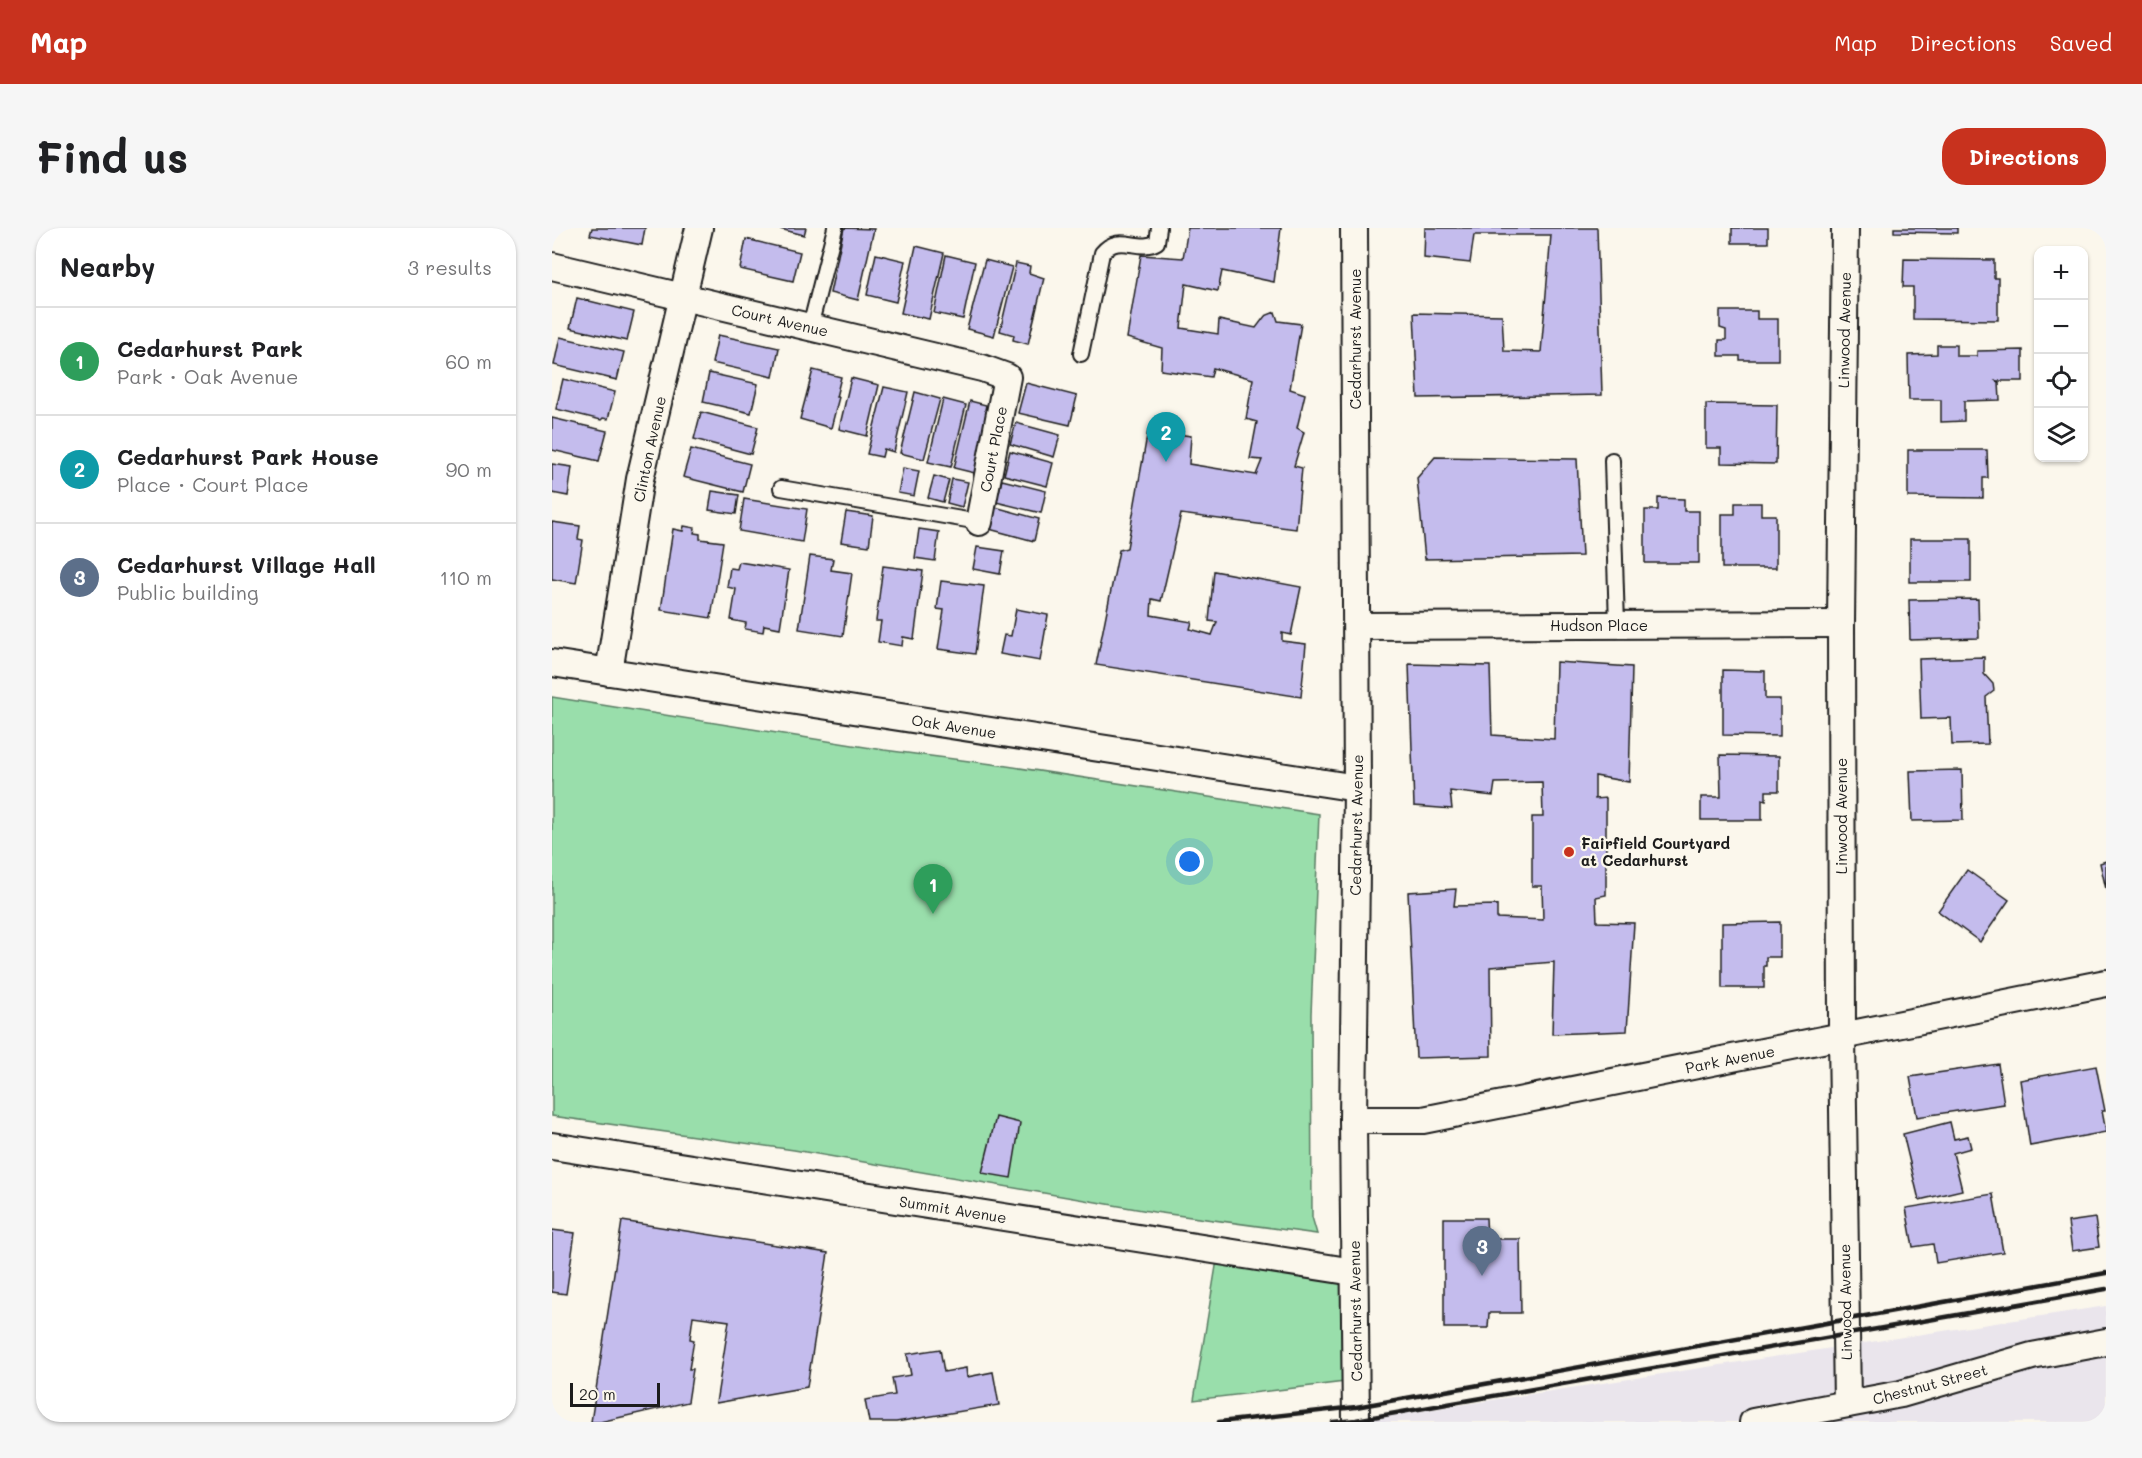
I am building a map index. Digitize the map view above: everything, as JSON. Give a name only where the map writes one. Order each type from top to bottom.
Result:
[{"type":"street","name":"Clinton Avenue","points":[[609,672],[640,479],[699,228]]},
{"type":"street","name":"Cedarhurst Avenue","points":[[1354,228],[1357,788],[1353,1120],[1356,1422]]},
{"type":"street","name":"Linwood Avenue","points":[[1845,228],[1840,624],[1847,1404]]},
{"type":"street","name":"Court Avenue","points":[[552,266],[982,368],[1007,377]]},
{"type":"street","name":"Court Place","points":[[979,522],[1007,377]]},
{"type":"street","name":"Hudson Place","points":[[1357,626],[1840,624]]},
{"type":"street","name":"Oak Avenue","points":[[552,663],[1357,788]]},
{"type":"street","name":"Park Avenue","points":[[1353,1120],[1423,1120],[2106,983]]},
{"type":"street","name":"Summit Avenue","points":[[552,1146],[1354,1272]]},
{"type":"street","name":"Chestnut Street","points":[[1753,1422],[1900,1394],[2032,1356],[2106,1342]]},
{"type":"lane","points":[[810,327],[835,228]]},
{"type":"lane","points":[[1081,354],[1102,253],[1108,246],[1115,243],[1151,246],[1157,242],[1159,228]]},
{"type":"lane","points":[[1612,460],[1617,625]]},
{"type":"lane","points":[[781,488],[979,522]]},
{"type":"shaded area","points":[[2106,1306],[2106,1422],[1351,1422],[1355,1421]]},
{"type":"green space","points":[[552,697],[884,750],[1000,765],[1319,814],[1311,1014],[1312,1217],[1317,1234],[1154,1212],[794,1150],[552,1116]]},
{"type":"green space","points":[[1218,1254],[1350,1269],[1353,1381],[1194,1400]]},
{"type":"building","points":[[592,228],[645,228],[642,245],[590,235]]},
{"type":"building","points":[[776,228],[806,228],[804,235]]},
{"type":"building","points":[[844,228],[874,229],[858,300],[830,293]]},
{"type":"building","points":[[1188,228],[1281,228],[1274,282],[1222,271],[1218,291],[1186,284],[1181,328],[1218,334],[1219,320],[1256,328],[1265,316],[1275,312],[1278,321],[1301,324],[1290,389],[1305,394],[1297,428],[1304,432],[1294,466],[1302,468],[1296,529],[1181,514],[1161,601],[1152,599],[1151,615],[1192,622],[1190,629],[1212,635],[1217,622],[1209,621],[1214,571],[1301,587],[1291,635],[1282,633],[1282,641],[1306,644],[1301,697],[1096,665],[1119,550],[1127,548],[1148,430],[1191,436],[1189,464],[1256,475],[1262,460],[1250,459],[1257,422],[1246,419],[1253,379],[1213,368],[1211,377],[1161,370],[1162,348],[1127,338],[1141,255],[1183,258]]},
{"type":"building","points":[[1425,228],[1597,228],[1602,395],[1418,398],[1414,313],[1502,315],[1504,351],[1541,352],[1551,235],[1474,235],[1470,263],[1424,258]]},
{"type":"building","points":[[1732,228],[1768,228],[1768,243],[1732,243]]},
{"type":"building","points":[[1894,228],[1957,228],[1957,233],[1894,232]]},
{"type":"building","points":[[746,239],[800,252],[793,281],[740,269]]},
{"type":"building","points":[[916,246],[944,253],[929,319],[901,313]]},
{"type":"building","points":[[876,254],[905,261],[896,302],[867,295]]},
{"type":"building","points":[[946,255],[975,262],[963,319],[934,313]]},
{"type":"building","points":[[1904,259],[1994,260],[1994,278],[1998,278],[1998,320],[1913,319],[1913,287],[1903,287]]},
{"type":"building","points":[[985,260],[1012,267],[994,336],[967,329]]},
{"type":"building","points":[[1016,263],[1030,266],[1029,273],[1044,278],[1028,344],[1013,340],[1014,335],[1000,331]]},
{"type":"building","points":[[577,298],[634,312],[627,341],[570,328]]},
{"type":"building","points":[[1720,311],[1757,311],[1757,319],[1778,319],[1778,360],[1740,360],[1740,356],[1719,356],[1719,340],[1726,340],[1726,330],[1720,328]]},
{"type":"building","points":[[718,335],[779,348],[773,377],[712,363]]},
{"type":"building","points":[[560,337],[624,352],[617,380],[554,365]]},
{"type":"building","points":[[1937,345],[1956,345],[1956,356],[1977,356],[1977,351],[2023,350],[2023,381],[1996,381],[1999,383],[2000,400],[1964,401],[1964,421],[1941,422],[1941,400],[1909,400],[1908,355],[1937,354]]},
{"type":"building","points":[[813,370],[841,377],[836,397],[839,397],[831,428],[800,419]]},
{"type":"building","points":[[709,373],[758,384],[751,413],[703,402]]},
{"type":"building","points":[[851,378],[879,385],[867,436],[839,429]]},
{"type":"building","points":[[563,379],[615,392],[608,419],[601,420],[556,409]]},
{"type":"building","points":[[1026,383],[1077,396],[1070,425],[1018,413]]},
{"type":"building","points":[[884,387],[908,392],[894,452],[884,449],[882,457],[867,454]]},
{"type":"building","points":[[915,392],[940,399],[924,459],[900,453]]},
{"type":"building","points":[[943,399],[966,405],[951,467],[928,462]]},
{"type":"building","points":[[970,401],[986,405],[985,410],[997,413],[983,475],[954,468]]},
{"type":"building","points":[[1706,404],[1777,405],[1776,464],[1721,463],[1721,448],[1706,448]]},
{"type":"building","points":[[701,412],[758,427],[751,454],[694,439]]},
{"type":"building","points":[[552,418],[607,431],[599,461],[552,450]]},
{"type":"building","points":[[1016,423],[1060,435],[1054,457],[1010,444]]},
{"type":"building","points":[[691,449],[750,464],[743,492],[683,477]]},
{"type":"building","points":[[1908,450],[1987,450],[1988,478],[1983,478],[1983,498],[1908,497]]},
{"type":"building","points":[[1010,451],[1053,463],[1047,486],[1004,475]]},
{"type":"building","points":[[1435,457],[1577,459],[1582,556],[1425,559],[1417,478]]},
{"type":"building","points":[[552,464],[572,467],[568,496],[552,493]]},
{"type":"building","points":[[903,468],[919,471],[914,496],[898,493]]},
{"type":"building","points":[[934,476],[949,480],[943,502],[928,498]]},
{"type":"building","points":[[952,479],[968,482],[962,507],[947,503]]},
{"type":"building","points":[[1002,480],[1046,491],[1041,513],[996,502]]},
{"type":"building","points":[[712,491],[739,495],[736,514],[709,510]]},
{"type":"building","points":[[1658,498],[1684,499],[1684,511],[1699,511],[1699,563],[1645,563],[1645,510],[1658,510]]},
{"type":"building","points":[[744,499],[807,509],[802,542],[739,531]]},
{"type":"building","points":[[1735,503],[1761,503],[1761,515],[1776,515],[1776,568],[1722,568],[1722,514],[1735,514]]},
{"type":"building","points":[[995,507],[1039,519],[1034,541],[989,529]]},
{"type":"building","points":[[846,512],[873,516],[869,546],[841,542]]},
{"type":"building","points":[[552,522],[580,526],[578,539],[583,540],[576,583],[552,579]]},
{"type":"building","points":[[684,526],[695,528],[694,533],[700,534],[700,539],[723,542],[711,618],[661,610],[673,529],[683,531]]},
{"type":"building","points":[[919,529],[939,532],[935,561],[915,558]]},
{"type":"building","points":[[1910,539],[1971,539],[1971,582],[1910,582]]},
{"type":"building","points":[[977,547],[1004,551],[1000,574],[973,569]]},
{"type":"building","points":[[810,556],[833,559],[831,570],[852,573],[843,636],[799,629]]},
{"type":"building","points":[[739,562],[789,570],[780,628],[764,625],[763,632],[745,629],[746,623],[731,620],[736,589],[727,587],[730,568],[737,569]]},
{"type":"building","points":[[883,566],[923,571],[914,639],[903,637],[902,646],[878,642],[881,621],[876,621]]},
{"type":"building","points":[[941,581],[984,586],[975,654],[938,649],[944,610],[937,609]]},
{"type":"building","points":[[1978,599],[1979,638],[1910,640],[1909,600]]},
{"type":"building","points":[[1016,609],[1048,615],[1040,661],[1000,654],[1004,635],[1011,636]]},
{"type":"building","points":[[1984,657],[1984,674],[1993,684],[1994,691],[1986,697],[1988,744],[1952,745],[1951,718],[1921,719],[1919,659]]},
{"type":"building","name":"Fairfield Courtyard at Cedarhurst","points":[[1556,662],[1632,667],[1629,782],[1595,776],[1595,799],[1606,798],[1606,895],[1596,897],[1597,922],[1634,923],[1627,1031],[1552,1034],[1554,962],[1490,967],[1491,1056],[1416,1058],[1408,892],[1456,889],[1454,906],[1497,905],[1497,918],[1543,920],[1542,886],[1532,886],[1532,817],[1543,817],[1542,782],[1495,783],[1493,796],[1450,791],[1452,809],[1414,806],[1409,664],[1490,666],[1492,735],[1554,739]]},
{"type":"building","points":[[1723,670],[1765,671],[1765,699],[1780,699],[1780,736],[1723,735]]},
{"type":"building","points":[[1720,755],[1779,756],[1779,791],[1766,791],[1766,800],[1762,799],[1762,820],[1701,820],[1701,797],[1721,797]]},
{"type":"building","points":[[1962,770],[1963,820],[1912,821],[1910,771]]},
{"type":"building","points":[[2106,861],[2106,889],[2100,863]]},
{"type":"building","points":[[1967,870],[2009,900],[1980,942],[1938,911]]},
{"type":"building","points":[[1780,922],[1780,957],[1766,957],[1764,988],[1722,988],[1722,923]]},
{"type":"building","points":[[1998,1064],[2004,1104],[1917,1117],[1910,1077]]},
{"type":"building","points":[[2096,1066],[2105,1111],[2102,1111],[2106,1132],[2030,1146],[2020,1080]]},
{"type":"building","points":[[996,1117],[1020,1123],[1011,1178],[982,1173]]},
{"type":"building","points":[[1950,1122],[1954,1139],[1968,1136],[1971,1148],[1953,1153],[1962,1190],[1919,1200],[1903,1134]]},
{"type":"building","points":[[1993,1194],[2003,1252],[1936,1263],[1933,1244],[1913,1247],[1906,1208]]},
{"type":"building","points":[[1444,1218],[1486,1218],[1487,1239],[1520,1239],[1521,1313],[1489,1313],[1488,1328],[1444,1328]]},
{"type":"building","points":[[2095,1218],[2099,1247],[2072,1251],[2068,1222]]},
{"type":"building","points":[[622,1221],[828,1253],[807,1387],[716,1403],[729,1321],[693,1316],[690,1339],[694,1340],[689,1369],[693,1369],[688,1402],[600,1422],[591,1422]]},
{"type":"building","points":[[552,1230],[575,1233],[566,1294],[552,1292]]},
{"type":"building","points":[[940,1349],[944,1372],[966,1368],[967,1377],[993,1372],[999,1405],[896,1422],[869,1422],[865,1400],[895,1395],[892,1378],[911,1375],[907,1354]]},
{"type":"railway","points":[[1219,1422],[1356,1407],[2106,1273]]},
{"type":"railway","points":[[1333,1422],[1356,1420],[2106,1289]]},
{"type":"place","name":"Cedarhurst Park House","points":[[1166,462]]},
{"type":"place","name":"Fairfield Courtyard at Cedarhurst","points":[[1569,852]]},
{"type":"place","name":"Cedarhurst Park","points":[[933,914]]},
{"type":"place","name":"Cedarhurst Village Hall","points":[[1482,1276]]}]
